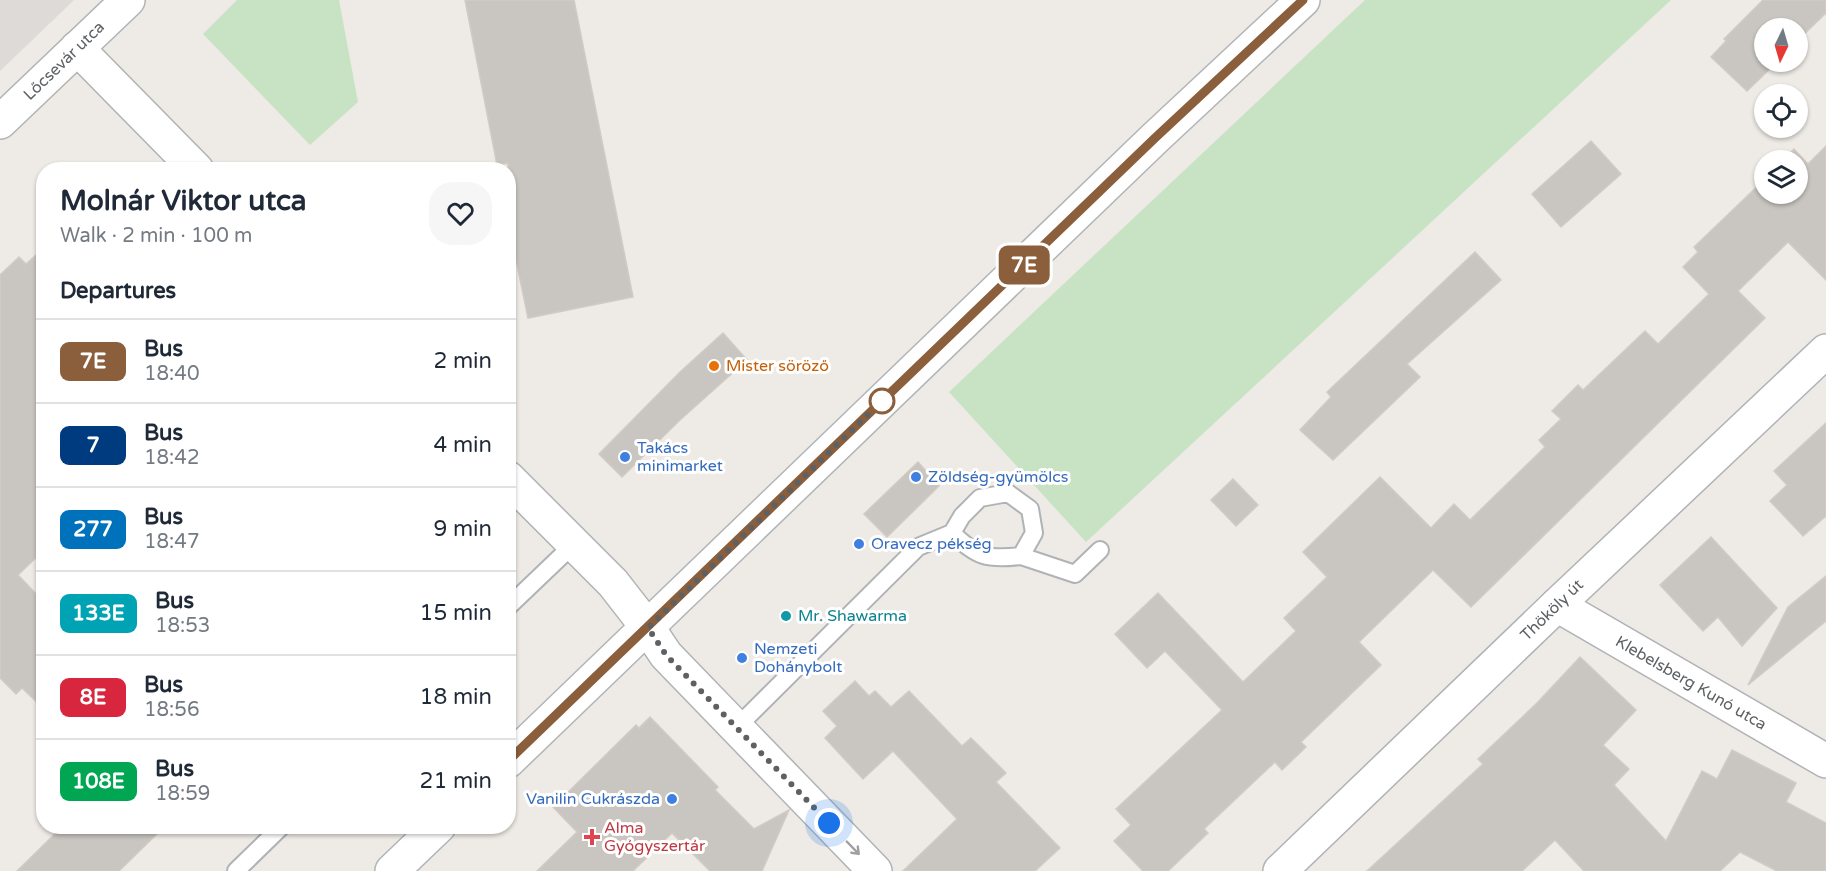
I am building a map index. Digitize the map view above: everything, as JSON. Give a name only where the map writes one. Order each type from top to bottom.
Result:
[{"type":"street","name":"Lőcsevár utca","points":[[0,122],[128,0]]},
{"type":"street","points":[[516,753],[1155,138],[1303,0]]},
{"type":"street","points":[[77,48],[189,162]]},
{"type":"street","name":"Thököly út","points":[[1280,871],[1826,351]]},
{"type":"street","points":[[516,486],[613,583],[666,655],[875,871]]},
{"type":"street","name":"Klebelsberg Kunó utca","points":[[1557,605],[1826,761]]},
{"type":"street","points":[[392,871],[431,834]]},
{"type":"lane","points":[[737,727],[918,547],[952,533],[962,516],[980,498],[1008,493],[1030,509],[1034,533],[1021,556]]},
{"type":"lane","points":[[952,533],[969,549],[994,559],[1021,556],[1075,574],[1100,550]]},
{"type":"lane","points":[[516,599],[575,543]]},
{"type":"lane","points":[[236,871],[274,834]]},
{"type":"shaded area","points":[[0,0],[74,0],[0,71]]},
{"type":"green space","points":[[237,0],[339,0],[358,102],[310,145],[203,34]]},
{"type":"green space","points":[[1365,0],[1671,0],[1086,542],[949,392]]},
{"type":"building","points":[[465,0],[574,0],[633,297],[528,318],[516,260],[516,162],[496,162]]},
{"type":"building","points":[[1763,0],[1826,0],[1826,13],[1808,30],[1808,18],[1754,18],[1754,72],[1767,72],[1747,91],[1711,57],[1726,41],[1724,39]]},
{"type":"building","points":[[1591,141],[1621,174],[1561,227],[1532,194]]},
{"type":"building","points":[[1826,146],[1826,280],[1788,242],[1738,291],[1765,318],[1471,607],[1433,570],[1359,642],[1381,665],[1301,742],[1306,747],[1282,770],[1275,762],[1204,829],[1208,833],[1168,871],[1143,871],[1114,841],[1131,825],[1116,809],[1222,710],[1165,651],[1147,668],[1115,634],[1158,593],[1243,682],[1296,631],[1284,618],[1327,577],[1303,552],[1380,477],[1431,528],[1454,504],[1470,520],[1545,447],[1539,440],[1561,419],[1552,411],[1578,385],[1583,390],[1645,331],[1658,344],[1709,294],[1683,267],[1698,252],[1694,247],[1754,190],[1754,204],[1808,204],[1808,164]]},
{"type":"building","points":[[1475,252],[1501,280],[1407,364],[1420,377],[1333,460],[1300,430],[1331,397],[1327,392]]},
{"type":"building","points":[[36,255],[36,558],[18,575],[36,594],[36,701],[22,688],[16,694],[0,678],[0,275],[19,257],[26,264]]},
{"type":"building","points":[[723,333],[747,360],[680,420],[622,477],[599,454],[680,372]]},
{"type":"building","points":[[1826,423],[1826,516],[1803,536],[1770,501],[1787,485],[1774,471]]},
{"type":"building","points":[[918,462],[939,486],[887,537],[864,514]]},
{"type":"building","points":[[1233,479],[1258,505],[1236,526],[1211,500]]},
{"type":"building","points":[[1711,537],[1777,608],[1742,646],[1718,617],[1703,631],[1660,585]]},
{"type":"building","points":[[1826,576],[1826,621],[1748,685],[1788,607]]},
{"type":"building","points":[[1580,657],[1636,710],[1603,745],[1629,769],[1614,785],[1666,841],[1702,771],[1717,779],[1732,750],[1796,783],[1786,802],[1826,823],[1826,871],[1777,871],[1740,852],[1720,871],[1584,871],[1555,840],[1522,871],[1367,871],[1483,764],[1478,759],[1537,703]]},
{"type":"building","points":[[855,681],[869,696],[875,691],[891,707],[909,691],[962,746],[971,738],[1006,773],[996,782],[1060,848],[1035,871],[903,871],[957,819],[893,751],[863,779],[825,738],[837,726],[823,711]]},
{"type":"building","points":[[650,717],[718,787],[715,790],[754,829],[789,810],[762,871],[710,871],[672,833],[633,871],[537,871],[577,832],[553,807],[636,725],[639,728]]},
{"type":"building","points":[[55,834],[157,834],[119,871],[17,871]]},
{"type":"bus line","name":"7E","points":[[516,753],[1155,138],[1303,0]]},
{"type":"place","name":"Mister söröző","points":[[714,366]]},
{"type":"place","name":"Takács minimarket","points":[[625,457]]},
{"type":"place","name":"Zöldség-gyümölcs","points":[[916,477]]},
{"type":"place","name":"Oravecz pékség","points":[[859,544]]},
{"type":"place","name":"Mr. Shawarma","points":[[786,616]]},
{"type":"place","name":"Nemzeti Dohánybolt","points":[[742,658]]},
{"type":"place","name":"Vanilin Cukrászda","points":[[672,799]]},
{"type":"place","name":"Alma Gyógyszertár","points":[[592,837]]},
{"type":"route","points":[[829,823],[666,655],[648,628],[882,401]]}]
